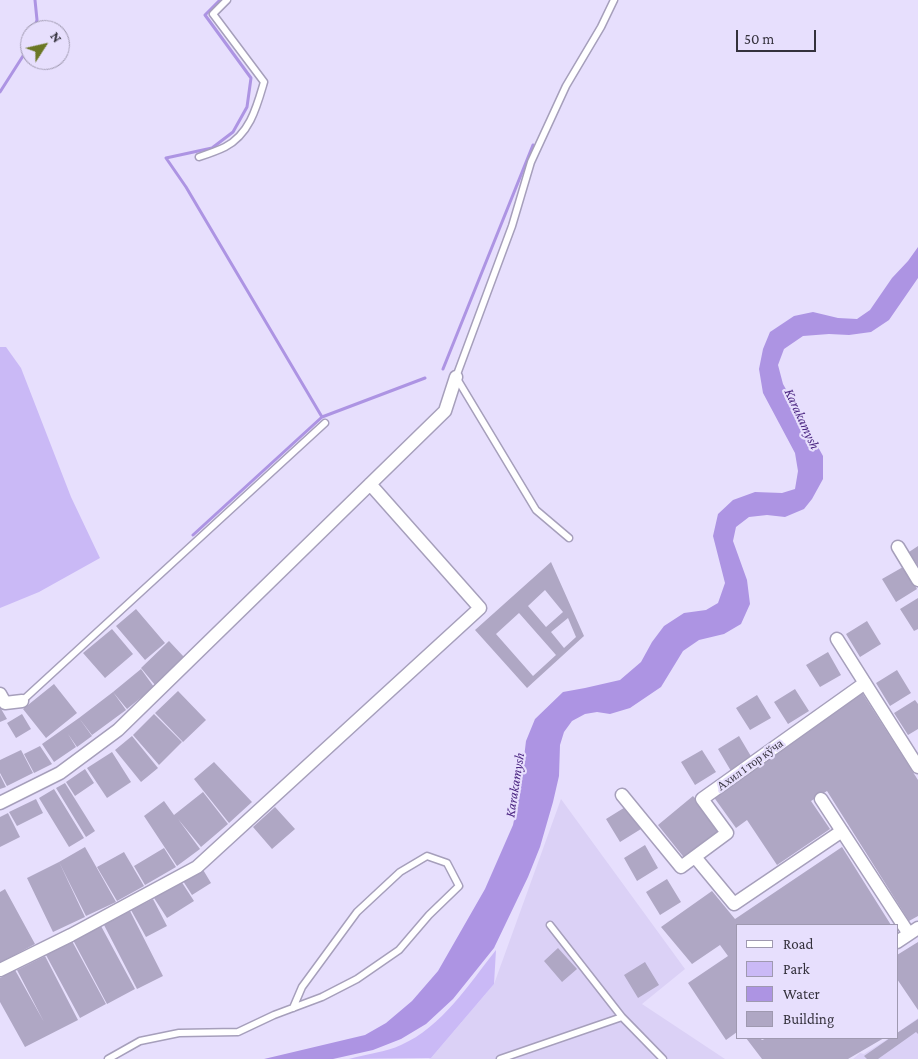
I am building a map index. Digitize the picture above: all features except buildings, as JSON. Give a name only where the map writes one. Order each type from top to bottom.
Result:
[{"type":"street","points":[[0,803],[60,773],[118,730],[445,411],[456,377]]},
{"type":"street","points":[[0,970],[71,935],[197,867],[480,608],[370,484]]},
{"type":"street","points":[[898,547],[918,580]]},
{"type":"street","points":[[837,639],[918,767]]},
{"type":"street","name":"Ахил 1 тор кўча","points":[[622,795],[681,867],[727,833],[702,799],[865,683]]},
{"type":"street","points":[[0,694],[5,703],[22,701]]},
{"type":"street","points":[[821,799],[913,931],[898,941]]},
{"type":"street","points":[[695,856],[734,904],[842,831]]},
{"type":"lane","points":[[200,157],[227,146],[248,126],[258,104],[264,82],[213,14],[227,0]]},
{"type":"lane","points":[[569,538],[536,510],[456,377],[512,226],[531,162],[566,86],[601,27],[614,0]]},
{"type":"lane","points":[[22,701],[325,423]]},
{"type":"lane","points":[[108,1059],[140,1041],[179,1033],[238,1032],[322,997],[357,978],[399,950],[429,915],[459,886],[447,863],[427,856],[400,872],[357,912],[302,987],[293,1008]]},
{"type":"lane","points":[[550,925],[622,1017],[662,1059]]},
{"type":"lane","points":[[500,1059],[622,1017]]},
{"type":"shaded area","points":[[561,799],[685,969],[642,1004],[725,1059],[428,1059],[431,1058],[494,984]]},
{"type":"shaded area","points":[[918,1018],[918,1059],[853,1059],[860,1053],[864,1054],[887,1039],[898,1039],[898,1032]]},
{"type":"green space","points":[[0,347],[6,347],[21,368],[71,497],[100,558],[39,592],[0,608]]},
{"type":"green space","points":[[496,950],[494,984],[431,1058],[349,1059],[395,1047],[416,1037],[454,1004]]},
{"type":"water","name":"Karakamysh","points":[[918,247],[918,278],[889,320],[871,332],[849,335],[803,336],[784,349],[778,365],[783,384],[823,456],[823,479],[804,509],[785,517],[767,515],[749,517],[736,527],[733,541],[747,580],[750,604],[741,624],[724,634],[699,640],[683,651],[661,687],[630,708],[610,714],[597,712],[585,714],[572,721],[564,732],[560,745],[559,776],[553,802],[540,847],[528,877],[494,948],[453,999],[426,1024],[401,1039],[373,1050],[333,1059],[264,1059],[365,1035],[386,1023],[412,1001],[438,971],[485,889],[513,825],[520,791],[526,741],[535,719],[563,692],[620,680],[641,662],[664,626],[684,613],[706,610],[718,603],[725,583],[713,536],[718,514],[733,500],[755,492],[782,493],[795,489],[798,471],[795,453],[763,393],[759,369],[763,349],[770,332],[794,316],[813,312],[838,318],[857,319],[870,310],[892,278]]},
{"type":"waterway","points":[[35,0],[37,20]]},
{"type":"waterway","points":[[220,0],[205,15],[251,78],[247,107],[233,132],[212,148],[166,158],[186,187],[322,417]]},
{"type":"waterway","points":[[0,92],[20,61]]},
{"type":"waterway","points":[[443,369],[533,145]]},
{"type":"waterway","points":[[193,535],[322,417],[425,378]]}]
